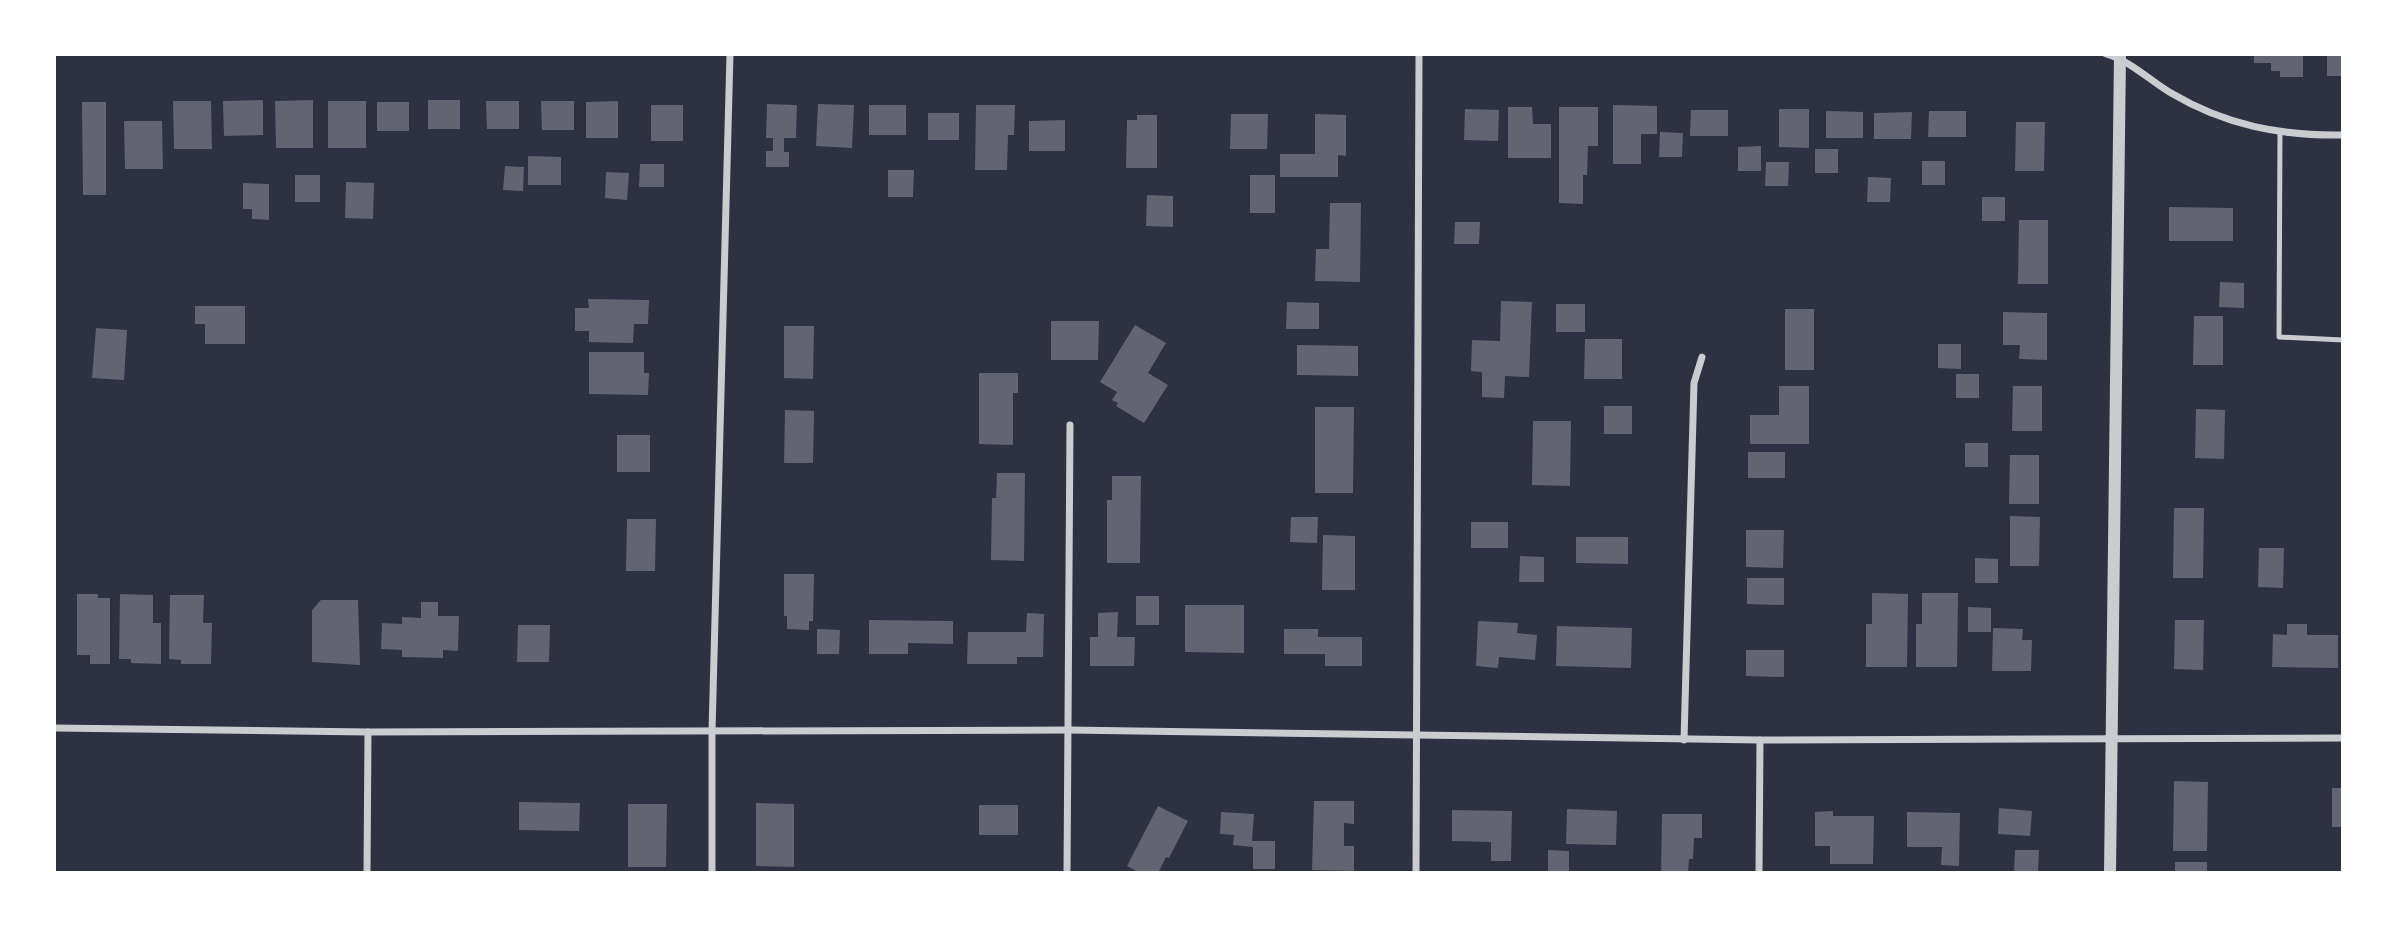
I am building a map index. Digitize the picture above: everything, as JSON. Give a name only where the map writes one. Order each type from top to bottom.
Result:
[{"type":"street","points":[[712,873],[712,732],[730,54]]},
{"type":"street","points":[[1416,873],[1419,54]]},
{"type":"street","points":[[2106,54],[2120,56],[2171,93],[2221,118],[2280,131],[2343,135]]},
{"type":"street","points":[[2110,873],[2120,56]]},
{"type":"street","points":[[1684,740],[1694,383],[1702,357]]},
{"type":"street","points":[[1067,873],[1070,425]]},
{"type":"street","points":[[54,728],[368,732],[1069,730],[1684,740],[2343,738]]},
{"type":"street","points":[[368,732],[368,873]]},
{"type":"street","points":[[1759,873],[1760,740]]},
{"type":"lane","points":[[2280,131],[2279,337],[2343,340]]},
{"type":"building","points":[[2254,54],[2303,54],[2303,77],[2280,77],[2280,71],[2271,71],[2271,63],[2254,63]]},
{"type":"building","points":[[2327,54],[2343,54],[2343,76],[2327,76]]},
{"type":"building","points":[[263,100],[263,135],[224,136],[223,101]]},
{"type":"building","points":[[313,100],[313,148],[276,148],[275,101]]},
{"type":"building","points":[[428,100],[460,100],[460,129],[428,129]]},
{"type":"building","points":[[173,101],[211,101],[212,149],[174,149]]},
{"type":"building","points":[[328,101],[366,101],[366,148],[328,148]]},
{"type":"building","points":[[486,101],[519,101],[519,129],[487,129]]},
{"type":"building","points":[[541,101],[574,101],[574,130],[542,130]]},
{"type":"building","points":[[618,101],[618,138],[586,138],[586,102]]},
{"type":"building","points":[[82,102],[106,102],[106,195],[83,195]]},
{"type":"building","points":[[377,102],[409,102],[409,131],[377,131]]},
{"type":"building","points":[[767,104],[797,105],[796,138],[784,138],[784,152],[789,152],[789,167],[766,167],[766,151],[773,151],[773,138],[766,138]]},
{"type":"building","points":[[818,104],[854,105],[852,148],[816,146]]},
{"type":"building","points":[[651,105],[683,105],[683,141],[651,141]]},
{"type":"building","points":[[869,105],[906,105],[906,135],[869,135]]},
{"type":"building","points":[[976,105],[1015,105],[1014,135],[1008,135],[1007,170],[975,170]]},
{"type":"building","points":[[1613,105],[1657,106],[1657,134],[1641,134],[1641,164],[1613,164]]},
{"type":"building","points":[[1508,107],[1532,107],[1533,124],[1551,124],[1551,158],[1508,158]]},
{"type":"building","points":[[1559,107],[1598,107],[1598,146],[1588,146],[1587,175],[1583,175],[1583,204],[1559,203]]},
{"type":"building","points":[[1465,109],[1499,110],[1498,141],[1464,140]]},
{"type":"building","points":[[1779,109],[1809,109],[1809,148],[1779,147]]},
{"type":"building","points":[[1691,110],[1728,110],[1728,136],[1690,136]]},
{"type":"building","points":[[1826,111],[1863,112],[1863,138],[1826,138]]},
{"type":"building","points":[[1929,111],[1966,111],[1966,137],[1928,137]]},
{"type":"building","points":[[1912,112],[1911,139],[1874,139],[1874,113]]},
{"type":"building","points":[[928,113],[959,113],[959,140],[928,140]]},
{"type":"building","points":[[1231,114],[1268,114],[1267,149],[1230,149]]},
{"type":"building","points":[[1315,114],[1346,115],[1346,156],[1338,155],[1338,177],[1280,177],[1280,154],[1315,154]]},
{"type":"building","points":[[1137,115],[1157,115],[1157,168],[1126,168],[1127,120],[1137,120]]},
{"type":"building","points":[[1065,120],[1065,151],[1029,151],[1029,121]]},
{"type":"building","points":[[124,121],[162,121],[163,169],[125,169]]},
{"type":"building","points":[[2016,122],[2045,122],[2044,171],[2015,171]]},
{"type":"building","points":[[1660,132],[1683,133],[1682,157],[1659,157]]},
{"type":"building","points":[[1761,146],[1761,171],[1738,171],[1738,147]]},
{"type":"building","points":[[1815,149],[1838,149],[1838,173],[1815,173]]},
{"type":"building","points":[[528,156],[561,157],[561,185],[528,185]]},
{"type":"building","points":[[1922,161],[1945,161],[1945,185],[1922,185]]},
{"type":"building","points":[[1766,162],[1789,162],[1788,186],[1765,186]]},
{"type":"building","points":[[640,164],[664,164],[664,187],[639,187]]},
{"type":"building","points":[[505,166],[524,167],[523,191],[503,190]]},
{"type":"building","points":[[888,170],[914,170],[913,197],[888,197]]},
{"type":"building","points":[[606,172],[629,173],[627,200],[605,198]]},
{"type":"building","points":[[295,175],[320,175],[320,202],[295,202]]},
{"type":"building","points":[[1250,175],[1275,175],[1275,213],[1250,213]]},
{"type":"building","points":[[1868,177],[1891,178],[1890,202],[1867,202]]},
{"type":"building","points":[[346,182],[374,183],[373,219],[345,218]]},
{"type":"building","points":[[243,183],[269,184],[269,220],[252,219],[252,209],[243,209]]},
{"type":"building","points":[[1147,195],[1173,196],[1173,227],[1146,226]]},
{"type":"building","points":[[1982,197],[2005,197],[2005,221],[1982,221]]},
{"type":"building","points":[[1330,203],[1361,203],[1360,282],[1315,281],[1316,249],[1329,249]]},
{"type":"building","points":[[2169,207],[2233,208],[2233,241],[2169,241]]},
{"type":"building","points":[[2019,220],[2048,220],[2048,284],[2018,284]]},
{"type":"building","points":[[1455,222],[1480,222],[1479,244],[1454,244]]},
{"type":"building","points":[[2220,282],[2244,283],[2244,308],[2219,307]]},
{"type":"building","points":[[588,299],[649,300],[648,324],[634,324],[633,343],[589,342],[589,331],[575,331],[575,308],[589,308]]},
{"type":"building","points":[[1501,301],[1532,302],[1529,377],[1505,376],[1504,398],[1482,397],[1482,372],[1471,371],[1472,340],[1500,341]]},
{"type":"building","points":[[1287,302],[1319,303],[1319,329],[1286,329]]},
{"type":"building","points":[[1556,304],[1585,304],[1585,332],[1556,332]]},
{"type":"building","points":[[195,306],[245,306],[245,344],[205,344],[205,324],[195,324]]},
{"type":"building","points":[[1785,309],[1814,309],[1814,370],[1785,370]]},
{"type":"building","points":[[2003,312],[2047,313],[2047,360],[2019,359],[2020,345],[2003,345]]},
{"type":"building","points":[[2194,316],[2223,316],[2223,365],[2193,365]]},
{"type":"building","points":[[1051,321],[1099,321],[1098,360],[1051,360]]},
{"type":"building","points":[[1135,325],[1166,343],[1148,373],[1168,385],[1144,423],[1116,406],[1118,403],[1112,400],[1117,392],[1100,382]]},
{"type":"building","points":[[784,326],[814,326],[813,379],[784,378]]},
{"type":"building","points":[[96,328],[127,330],[124,380],[92,378]]},
{"type":"building","points":[[1585,339],[1622,339],[1622,379],[1584,379]]},
{"type":"building","points":[[1938,344],[1961,344],[1961,369],[1938,368]]},
{"type":"building","points":[[1297,345],[1358,346],[1358,376],[1297,375]]},
{"type":"building","points":[[589,352],[644,352],[644,373],[649,373],[648,395],[589,394]]},
{"type":"building","points":[[979,373],[1018,373],[1018,393],[1013,393],[1013,445],[979,444]]},
{"type":"building","points":[[1956,374],[1979,374],[1979,398],[1956,398]]},
{"type":"building","points":[[1779,386],[1809,386],[1809,444],[1750,444],[1750,415],[1779,415]]},
{"type":"building","points":[[2013,386],[2042,386],[2042,431],[2012,431]]},
{"type":"building","points":[[1604,406],[1632,406],[1632,434],[1604,434]]},
{"type":"building","points":[[1315,407],[1354,407],[1353,493],[1315,493]]},
{"type":"building","points":[[2196,409],[2225,410],[2224,459],[2195,458]]},
{"type":"building","points":[[785,410],[814,411],[813,463],[784,463]]},
{"type":"building","points":[[1533,421],[1571,421],[1570,486],[1532,485]]},
{"type":"building","points":[[617,435],[650,435],[650,472],[617,472]]},
{"type":"building","points":[[1965,443],[1988,443],[1988,467],[1965,467]]},
{"type":"building","points":[[1748,452],[1785,452],[1785,478],[1748,478]]},
{"type":"building","points":[[2010,455],[2039,455],[2039,504],[2009,504]]},
{"type":"building","points":[[997,473],[1025,473],[1024,561],[991,560],[992,498],[996,498]]},
{"type":"building","points":[[1112,476],[1141,476],[1140,563],[1107,563],[1107,500],[1112,500]]},
{"type":"building","points":[[2174,508],[2204,508],[2203,578],[2173,578]]},
{"type":"building","points":[[2010,516],[2040,517],[2039,566],[2010,566]]},
{"type":"building","points":[[1291,517],[1318,517],[1317,543],[1290,542]]},
{"type":"building","points":[[627,519],[656,519],[655,571],[626,571]]},
{"type":"building","points":[[1471,522],[1508,522],[1508,548],[1471,548]]},
{"type":"building","points":[[1746,530],[1784,530],[1783,568],[1746,567]]},
{"type":"building","points":[[1323,535],[1355,536],[1355,590],[1322,590]]},
{"type":"building","points":[[1576,537],[1628,537],[1628,564],[1576,563]]},
{"type":"building","points":[[2259,548],[2284,548],[2283,588],[2258,587]]},
{"type":"building","points":[[1520,556],[1544,557],[1544,582],[1519,582]]},
{"type":"building","points":[[1975,558],[1998,559],[1998,583],[1975,583]]},
{"type":"building","points":[[784,574],[814,574],[813,621],[809,621],[809,630],[787,629],[787,616],[784,616]]},
{"type":"building","points":[[1747,578],[1784,578],[1784,605],[1747,604]]},
{"type":"building","points":[[1872,593],[1908,594],[1907,667],[1866,667],[1866,624],[1872,624]]},
{"type":"building","points":[[1922,593],[1958,593],[1957,667],[1916,667],[1916,624],[1922,624]]},
{"type":"building","points":[[77,594],[98,594],[98,598],[110,598],[110,664],[90,664],[90,655],[77,655]]},
{"type":"building","points":[[120,594],[153,595],[153,623],[161,623],[161,664],[131,663],[131,659],[119,659]]},
{"type":"building","points":[[170,595],[204,595],[203,623],[212,623],[211,664],[181,664],[181,660],[169,659]]},
{"type":"building","points":[[1136,596],[1159,596],[1159,625],[1136,625]]},
{"type":"building","points":[[321,600],[358,600],[360,665],[312,662],[312,610]]},
{"type":"building","points":[[421,602],[438,602],[438,616],[459,616],[458,651],[443,650],[443,658],[402,657],[402,650],[381,649],[382,623],[402,624],[402,617],[421,618]]},
{"type":"building","points":[[1185,605],[1244,605],[1244,653],[1185,652]]},
{"type":"building","points":[[1968,607],[1991,608],[1991,632],[1968,632]]},
{"type":"building","points":[[1118,612],[1117,637],[1135,637],[1134,666],[1090,666],[1090,637],[1098,637],[1098,613]]},
{"type":"building","points":[[1027,613],[1044,614],[1043,657],[1017,657],[1017,664],[967,664],[968,632],[1026,632]]},
{"type":"building","points":[[869,620],[953,621],[953,644],[908,643],[908,654],[869,654]]},
{"type":"building","points":[[2175,620],[2204,620],[2203,670],[2174,669]]},
{"type":"building","points":[[1478,621],[1518,623],[1517,633],[1537,635],[1535,660],[1499,657],[1498,668],[1476,666]]},
{"type":"building","points":[[2287,624],[2307,624],[2307,635],[2338,635],[2338,668],[2272,667],[2273,634],[2287,635]]},
{"type":"building","points":[[518,625],[550,625],[549,662],[517,662]]},
{"type":"building","points":[[1557,626],[1632,628],[1631,668],[1556,666]]},
{"type":"building","points":[[1993,628],[2023,629],[2022,640],[2032,640],[2031,671],[1992,671]]},
{"type":"building","points":[[817,629],[840,630],[839,654],[817,654]]},
{"type":"building","points":[[1284,629],[1318,629],[1318,637],[1362,637],[1362,666],[1325,666],[1325,654],[1284,654]]},
{"type":"building","points":[[1746,650],[1784,650],[1784,677],[1746,676]]},
{"type":"building","points":[[2174,781],[2208,782],[2207,851],[2173,851]]},
{"type":"building","points":[[2332,788],[2343,788],[2343,827],[2332,827]]},
{"type":"building","points":[[1314,801],[1354,801],[1354,824],[1344,823],[1344,846],[1354,846],[1354,871],[1312,870]]},
{"type":"building","points":[[519,802],[580,803],[579,831],[519,830]]},
{"type":"building","points":[[756,803],[794,804],[794,867],[756,866]]},
{"type":"building","points":[[628,804],[667,804],[666,867],[628,867]]},
{"type":"building","points":[[979,805],[1018,805],[1018,835],[979,835]]},
{"type":"building","points":[[1158,806],[1188,821],[1158,873],[1140,873],[1127,866]]},
{"type":"building","points":[[1999,808],[2032,811],[2030,836],[1998,834]]},
{"type":"building","points":[[1567,809],[1617,811],[1616,845],[1566,844]]},
{"type":"building","points":[[1452,810],[1512,811],[1511,861],[1491,861],[1491,842],[1452,841]]},
{"type":"building","points":[[1833,811],[1833,816],[1874,816],[1873,864],[1830,864],[1830,846],[1815,846],[1815,812]]},
{"type":"building","points":[[1221,812],[1254,814],[1252,841],[1275,841],[1275,869],[1253,869],[1253,847],[1233,845],[1234,835],[1220,834]]},
{"type":"building","points":[[1907,812],[1960,813],[1959,866],[1941,865],[1942,847],[1907,847]]},
{"type":"building","points":[[1662,814],[1702,814],[1702,838],[1694,838],[1693,859],[1689,859],[1688,873],[1661,873]]},
{"type":"building","points":[[1548,850],[1569,851],[1569,873],[1548,873]]},
{"type":"building","points":[[2015,850],[2039,850],[2038,873],[2014,873]]},
{"type":"building","points":[[2175,862],[2207,862],[2207,873],[2175,873]]}]
